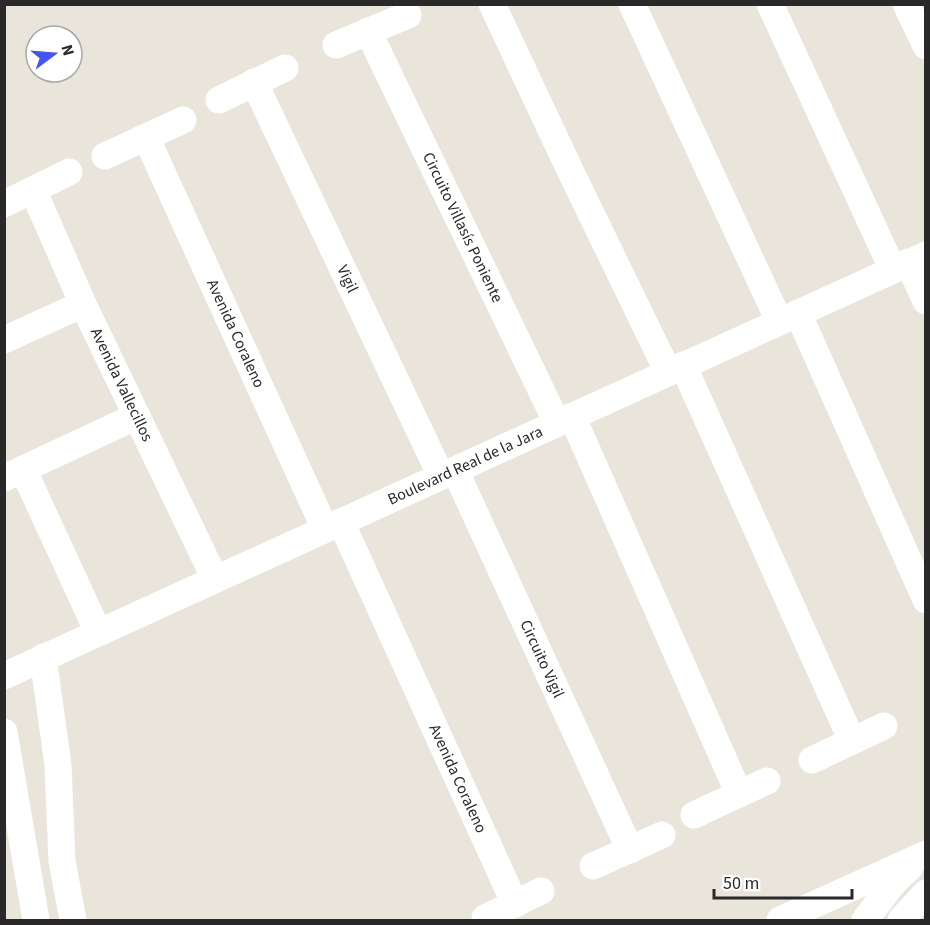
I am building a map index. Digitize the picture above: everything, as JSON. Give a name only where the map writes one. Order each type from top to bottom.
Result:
[{"type":"street","points":[[492,4],[573,177],[675,369],[852,741]]},
{"type":"street","points":[[632,4],[789,317],[926,600]]},
{"type":"street","points":[[770,4],[909,262],[926,301]]},
{"type":"street","points":[[906,4],[926,46]]},
{"type":"street","points":[[336,45],[408,15]]},
{"type":"street","name":"Circuito Villasís Poniente","points":[[368,31],[564,420],[739,794]]},
{"type":"street","points":[[219,100],[285,68]]},
{"type":"street","name":"Vigil","points":[[254,82],[448,473]]},
{"type":"street","points":[[105,156],[183,120]]},
{"type":"street","name":"Avenida Coraleno","points":[[146,137],[515,904]]},
{"type":"street","points":[[4,204],[69,172]]},
{"type":"street","name":"Avenida Vallecillos","points":[[33,190],[83,304],[215,579]]},
{"type":"street","name":"Boulevard Real de la Jara","points":[[4,676],[909,262]]},
{"type":"street","points":[[4,340],[83,304]]},
{"type":"street","points":[[98,632],[14,473],[137,416]]},
{"type":"street","name":"Circuito Vigil","points":[[448,473],[630,850]]},
{"type":"street","points":[[43,657],[58,765],[62,861],[73,921]]},
{"type":"street","points":[[812,760],[884,726]]},
{"type":"street","points":[[4,732],[13,823],[36,921]]},
{"type":"street","points":[[694,815],[767,781]]},
{"type":"street","points":[[593,866],[662,835]]},
{"type":"street","points":[[795,918],[926,854]]},
{"type":"street","points":[[865,921],[893,883],[926,854]]},
{"type":"street","points":[[485,918],[541,891]]},
{"type":"street","points":[[901,921],[926,893]]}]
